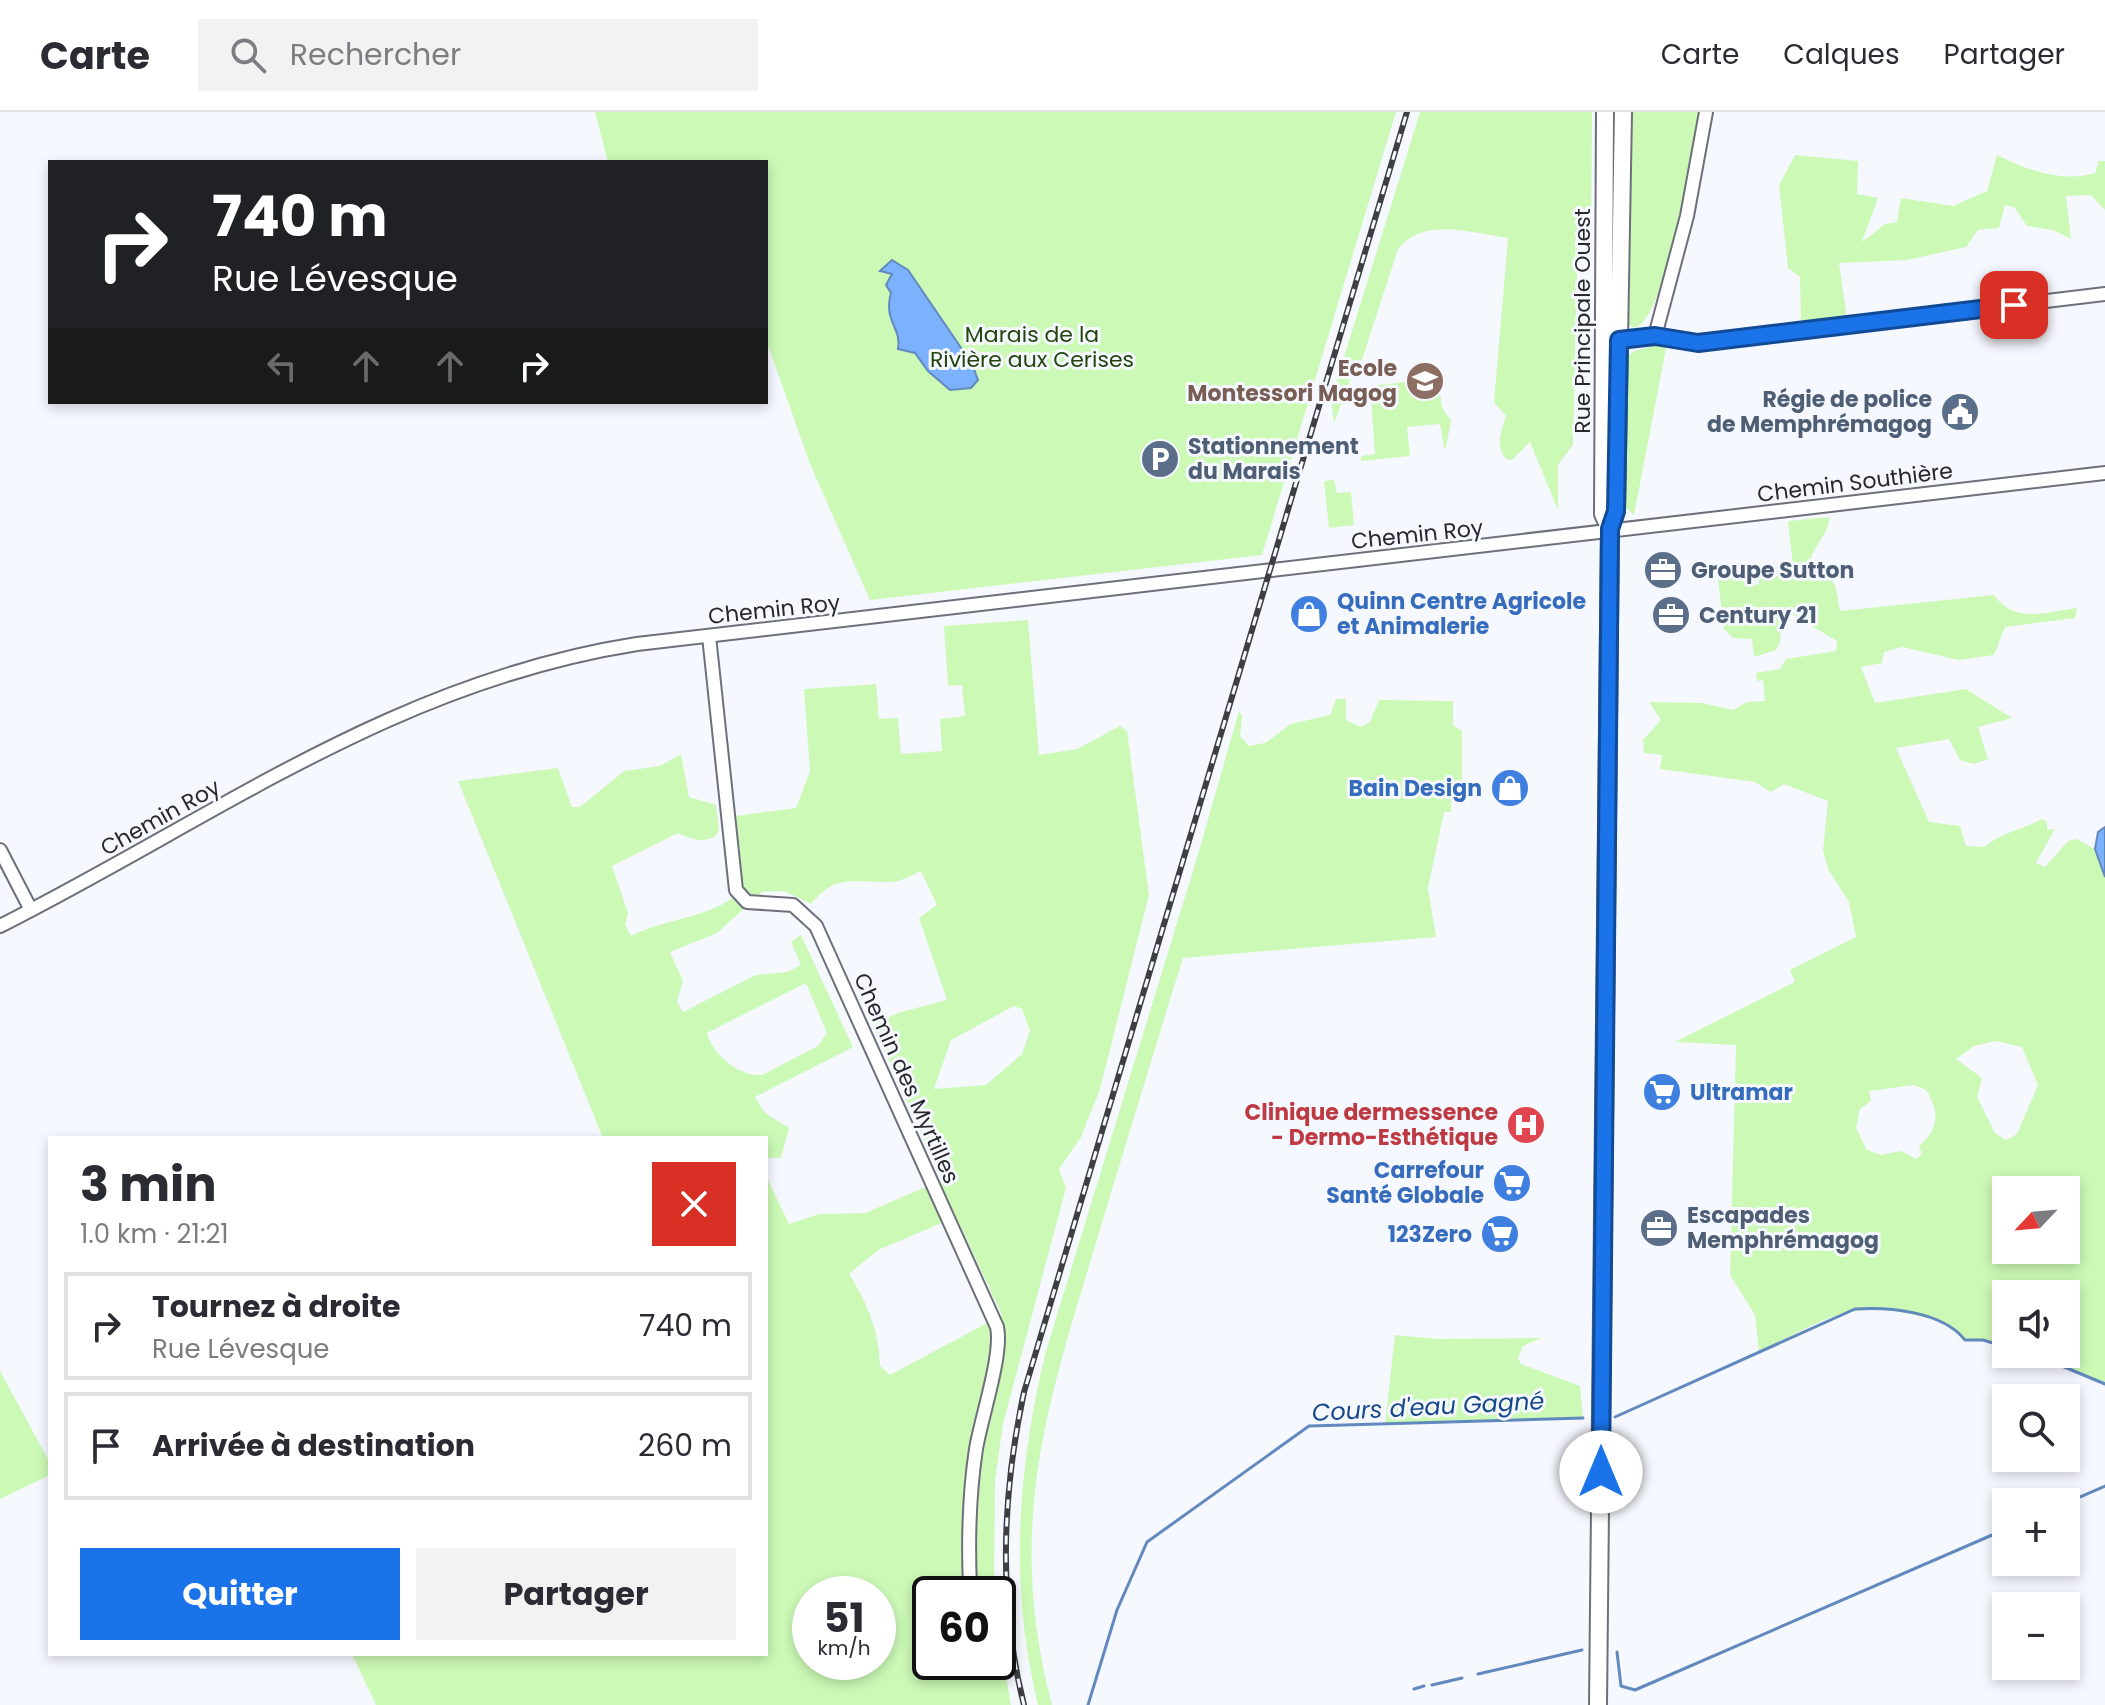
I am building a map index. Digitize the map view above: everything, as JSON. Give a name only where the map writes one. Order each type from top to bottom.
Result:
[{"type":"main road","name":"Rue Principale Ouest","points":[[1605,112],[1611,341]]},
{"type":"main road","name":"Rue Principale Ouest","points":[[1598,1705],[1610,529],[1603,514],[1623,112]]},
{"type":"street","points":[[1655,336],[1687,216],[1706,112]]},
{"type":"street","points":[[1611,341],[1655,336],[1698,343],[2105,294]]},
{"type":"street","name":"Chemin Southière","points":[[1610,529],[2105,473]]},
{"type":"street","name":"Chemin Roy","points":[[0,926],[333,744],[432,699],[491,678],[586,653],[1610,529]]},
{"type":"street","name":"Chemin des Myrtilles","points":[[709,636],[736,890],[747,902],[778,901],[793,905],[816,926],[997,1327],[998,1348],[981,1418],[972,1478],[970,1576]]},
{"type":"street","points":[[0,850],[31,910]]},
{"type":"green space","name":"Marais de la Rivière aux Cerises","points":[[595,112],[1396,112],[1262,555],[870,600],[810,464],[768,346],[768,160],[607,160]]},
{"type":"green space","points":[[1420,112],[1592,112],[1591,256],[1586,264],[1585,232],[1578,228],[1573,445],[1558,465],[1558,510],[1530,442],[1512,460],[1506,459],[1501,449],[1500,438],[1506,416],[1494,402],[1508,238],[1449,229],[1434,230],[1409,239],[1398,249],[1362,360],[1357,361],[1334,423],[1331,399]]},
{"type":"green space","points":[[1629,112],[1698,112],[1668,264],[1647,317],[1635,328],[1626,324]]},
{"type":"green space","points":[[1795,155],[1858,161],[1857,194],[1878,198],[1862,242],[1885,224],[1897,222],[1901,198],[1953,206],[1987,191],[1997,155],[2032,170],[2070,177],[2095,173],[2099,161],[2105,161],[2105,210],[2091,195],[2066,196],[2071,239],[2053,230],[2027,226],[2014,207],[2005,205],[1999,228],[1978,230],[1966,247],[1907,260],[1839,263],[1847,318],[1801,323],[1800,277],[1788,268],[1779,185]]},
{"type":"green space","points":[[1667,343],[1634,515],[1623,505],[1625,359],[1634,351]]},
{"type":"green space","points":[[1438,378],[1442,408],[1451,421],[1446,447],[1440,424],[1407,427],[1410,456],[1361,461],[1361,456],[1375,454],[1370,386]]},
{"type":"green space","points":[[1334,480],[1337,493],[1351,492],[1354,525],[1329,528],[1324,481]]},
{"type":"green space","points":[[1830,517],[1809,570],[1829,575],[1836,588],[1840,611],[1994,595],[2012,610],[2021,613],[2042,614],[2077,608],[2075,618],[2005,627],[1994,655],[1958,660],[1902,647],[1884,652],[1882,663],[1861,667],[1875,703],[1966,689],[2012,718],[1978,727],[1988,759],[1974,764],[1960,760],[1949,739],[1896,748],[1929,822],[1960,826],[1966,846],[1984,847],[2042,819],[2047,822],[2047,830],[2055,829],[2036,863],[2045,867],[2068,841],[2076,839],[2095,849],[2105,877],[2105,1384],[2067,1368],[2080,1368],[2080,1280],[1992,1280],[1992,1343],[1965,1340],[1951,1327],[1935,1320],[1897,1311],[1875,1310],[1837,1315],[1759,1352],[1755,1315],[1730,1275],[1736,1045],[1675,1042],[1795,982],[1790,970],[1856,937],[1849,902],[1828,869],[1823,851],[1828,801],[1784,784],[1771,792],[1755,782],[1660,769],[1662,755],[1644,753],[1643,740],[1661,720],[1649,702],[1702,703],[1733,710],[1747,702],[1765,701],[1763,680],[1757,681],[1756,673],[1780,669],[1786,659],[1836,651],[1837,641],[1783,609],[1780,643],[1776,650],[1754,657],[1752,639],[1733,638],[1724,629],[1718,579],[1741,576],[1740,566],[1751,564],[1754,585],[1759,584],[1759,578],[1794,574],[1788,521]],"holes":[[[1996,1041],[2022,1047],[2038,1085],[2017,1134],[2006,1140],[1995,1133],[1977,1097],[1982,1078],[1956,1059],[1974,1046]],[[1914,1085],[1926,1090],[1935,1113],[1934,1127],[1919,1146],[1922,1154],[1916,1159],[1901,1151],[1881,1155],[1867,1150],[1856,1128],[1860,1109],[1871,1101],[1869,1091]]]},
{"type":"green space","points":[[1028,620],[1039,755],[1077,749],[1120,726],[1127,731],[1149,895],[1100,1089],[1081,1137],[1059,1169],[1066,1188],[1003,1424],[995,1480],[994,1576],[912,1576],[912,1680],[1007,1680],[1011,1705],[376,1705],[353,1656],[768,1656],[768,1180],[789,1224],[819,1214],[865,1213],[942,1180],[873,1024],[901,1012],[947,1000],[919,918],[937,905],[921,871],[895,882],[839,883],[820,894],[811,904],[784,891],[762,892],[717,933],[670,952],[683,981],[677,1002],[683,1012],[756,975],[787,972],[801,965],[791,942],[801,935],[853,1047],[755,1097],[765,1113],[789,1128],[781,1158],[768,1158],[768,1136],[602,1136],[458,781],[558,768],[572,807],[580,807],[624,771],[660,766],[681,754],[689,797],[716,805],[719,829],[715,837],[705,840],[678,833],[612,866],[628,913],[625,925],[631,936],[721,905],[743,888],[736,816],[796,808],[810,771],[804,689],[876,684],[879,719],[898,718],[901,754],[942,751],[940,719],[965,716],[962,685],[948,686],[944,626]],"holes":[[[806,983],[827,1033],[818,1046],[762,1075],[744,1072],[728,1063],[714,1049],[707,1033]],[[1014,1006],[1022,1009],[1030,1031],[1022,1054],[986,1085],[934,1089],[951,1040]],[[956,1217],[1002,1315],[890,1375],[880,1366],[871,1318],[849,1274],[878,1250]]]},
{"type":"green space","points":[[1336,699],[1346,699],[1346,720],[1361,727],[1370,722],[1379,700],[1453,701],[1453,725],[1462,731],[1462,787],[1451,794],[1451,812],[1444,812],[1428,888],[1436,937],[1183,958],[1079,1298],[1038,1467],[1032,1523],[1032,1580],[1038,1640],[1052,1705],[1038,1705],[1023,1616],[1020,1528],[1028,1440],[1046,1351],[1239,711],[1242,716],[1240,736],[1249,746],[1265,743],[1291,724],[1330,715]]},
{"type":"green space","points":[[1395,1335],[1439,1339],[1541,1338],[1523,1346],[1518,1358],[1521,1364],[1580,1386],[1583,1418],[1385,1424]]},
{"type":"green space","points":[[0,1371],[48,1459],[48,1476],[0,1499]]},
{"type":"water","points":[[892,260],[908,270],[972,364],[978,380],[971,388],[950,390],[928,371],[915,353],[898,349],[899,341],[889,311],[891,293],[886,285],[892,274],[880,271]]},
{"type":"water","points":[[2105,827],[2105,877],[2095,849],[2098,832]]},
{"type":"waterway","name":"Cours d'eau Gagné","points":[[1615,1417],[1855,1309],[1914,1313],[1943,1323],[1965,1340],[1992,1343]]},
{"type":"waterway","name":"Cours d'eau Gagné","points":[[2067,1368],[2105,1384]]},
{"type":"waterway","name":"Cours d'eau Gagné","points":[[1088,1705],[1117,1610],[1147,1542],[1309,1426],[1583,1418]]},
{"type":"waterway","points":[[2080,1497],[2105,1486]]},
{"type":"waterway","points":[[1617,1652],[1621,1686],[1635,1690],[1992,1535]]},
{"type":"waterway","points":[[1478,1674],[1582,1650]]},
{"type":"waterway","points":[[1432,1685],[1462,1678]]},
{"type":"waterway","points":[[1414,1689],[1424,1686]]},
{"type":"railway","points":[[1024,1705],[1010,1627],[1006,1548],[1011,1470],[1024,1392],[1407,112]]},
{"type":"place","name":"Ecole Montessori Magog","points":[[1425,381]]},
{"type":"place","name":"Régie de police de Memphrémagog","points":[[1960,412]]},
{"type":"place","name":"Stationnement du Marais","points":[[1160,459]]},
{"type":"place","name":"Groupe Sutton","points":[[1663,570]]},
{"type":"place","name":"Quinn Centre Agricole et Animalerie","points":[[1309,614]]},
{"type":"place","name":"Century 21","points":[[1671,615]]},
{"type":"place","name":"Bain Design","points":[[1510,788]]},
{"type":"place","name":"Ultramar","points":[[1662,1092]]},
{"type":"place","name":"Clinique dermessence - Dermo-Esthétique","points":[[1526,1125]]},
{"type":"place","name":"Carrefour Santé Globale","points":[[1512,1183]]},
{"type":"place","name":"Escapades Memphrémagog","points":[[1659,1228]]},
{"type":"place","name":"123Zero","points":[[1500,1234]]},
{"type":"route","points":[[1601,1472],[1610,529],[1616,511],[1619,340],[1655,336],[1681,343],[1698,343],[2014,305]]}]
